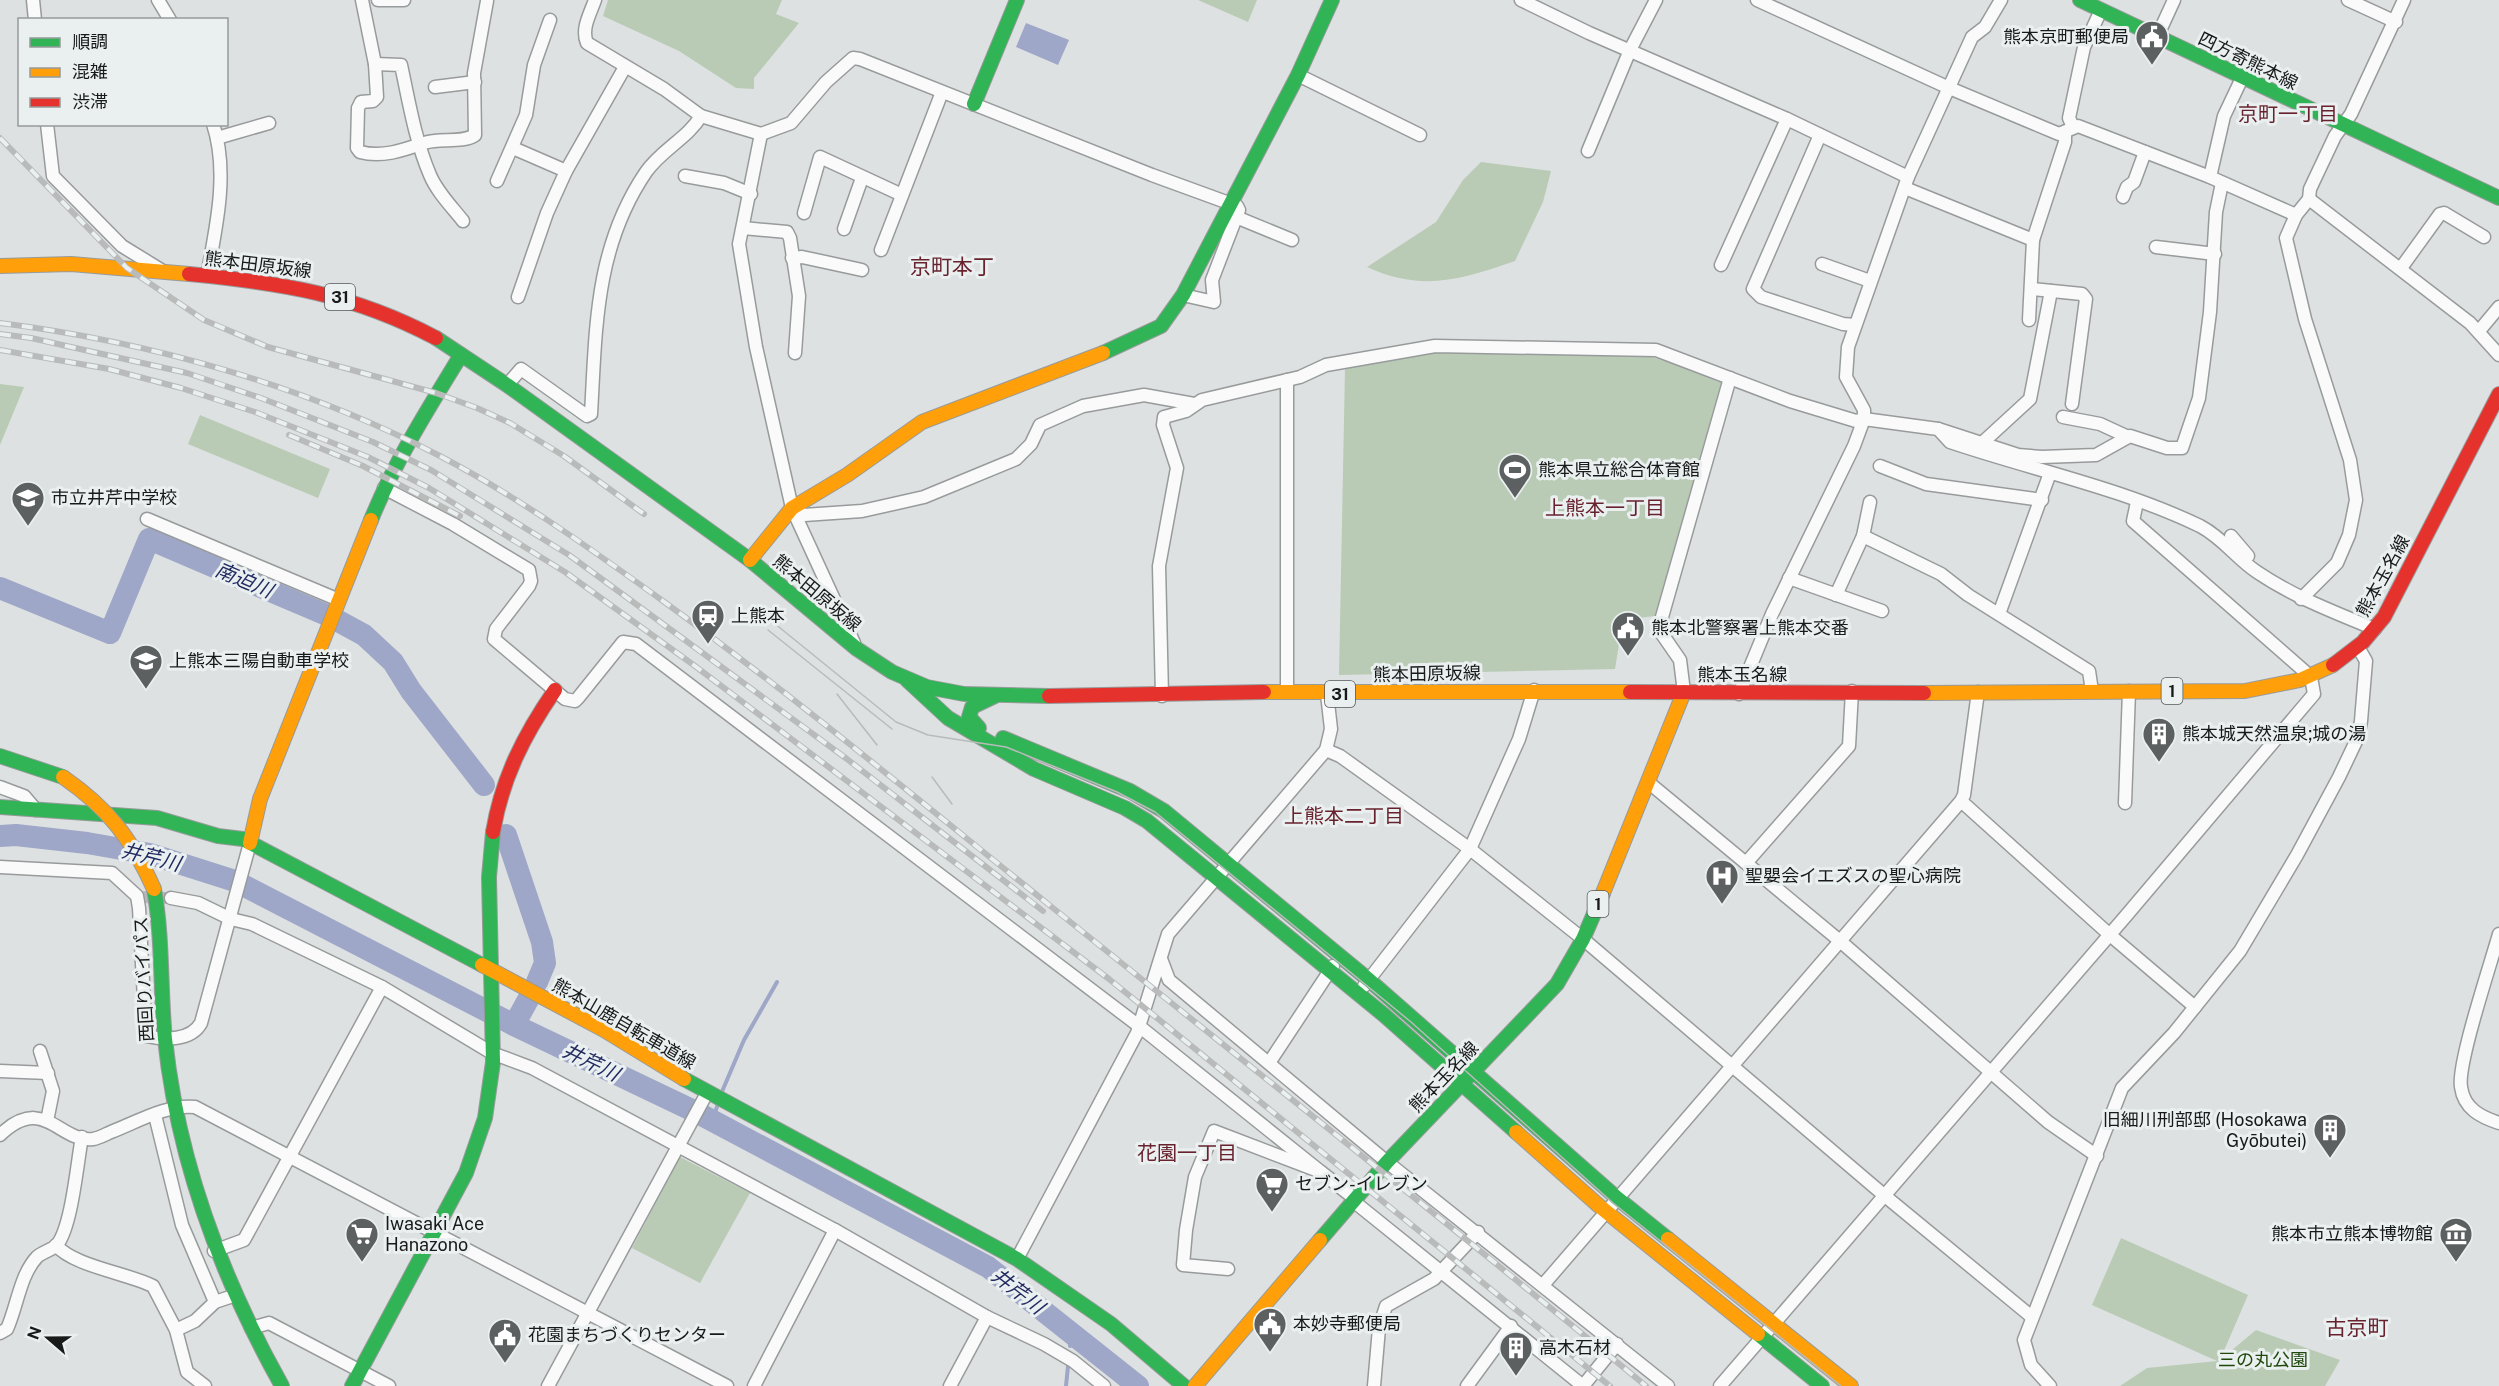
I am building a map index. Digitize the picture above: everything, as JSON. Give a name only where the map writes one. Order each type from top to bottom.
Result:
[{"type":"main road","points":[[974,104],[1017,0]]},
{"type":"main road","points":[[750,560],[792,508],[847,475],[922,423],[1145,335],[1161,326],[1183,295],[1298,75],[1332,0]]},
{"type":"main road","name":"四方寄熊本線","points":[[2080,0],[2342,126],[2499,198]]},
{"type":"main road","name":"熊本田原坂線","points":[[0,266],[71,264],[301,287],[377,309],[411,324],[507,385],[750,560],[857,649],[907,680],[943,692],[995,696],[1162,696],[1287,692],[1327,694],[1534,690],[1684,692]]},
{"type":"main road","points":[[249,848],[260,799],[384,488],[413,432],[461,355]]},
{"type":"main road","name":"熊本玉名線","points":[[1196,1386],[1353,1199],[1557,984],[1583,939],[1684,692],[1739,694],[1852,691],[2245,691],[2275,688],[2311,677],[2358,647],[2375,629],[2395,596],[2499,394]]},
{"type":"main road","points":[[907,680],[948,718],[1045,775],[1137,814],[1358,994],[1606,1211],[1822,1386]]},
{"type":"main road","points":[[352,1386],[465,1173],[479,1137],[489,1100],[492,1049],[489,873],[498,802],[520,746],[555,690]]},
{"type":"main road","points":[[979,729],[969,717],[972,707],[995,696]]},
{"type":"main road","points":[[948,718],[1140,796],[1164,811],[1369,980],[1617,1198],[1851,1386]]},
{"type":"main road","name":"西回りバイパス","points":[[0,756],[63,777],[93,797],[114,816],[141,859],[145,894],[161,919],[165,1038],[176,1107],[195,1198],[233,1296],[281,1385]]},
{"type":"main road","name":"熊本山鹿自転車道線","points":[[0,807],[157,818],[249,848],[492,976],[604,1030],[654,1064],[1017,1259],[1111,1324],[1184,1386]]},
{"type":"street","points":[[33,0],[35,18]]},
{"type":"street","points":[[158,0],[167,18]]},
{"type":"street","points":[[362,0],[375,64],[377,97],[373,101],[361,102],[358,108],[357,148],[365,154],[393,153],[424,143],[473,138],[475,82],[487,1]]},
{"type":"street","points":[[378,0],[404,0]]},
{"type":"street","points":[[595,0],[584,35],[594,50],[664,89],[700,116],[761,134],[791,123],[826,82],[853,58],[1238,208],[1212,280],[1214,302],[1183,295]]},
{"type":"street","points":[[1521,0],[1787,119],[1906,182],[2033,240]]},
{"type":"street","points":[[1588,151],[1630,50],[1656,0]]},
{"type":"street","points":[[1757,0],[1947,87],[2059,134],[2078,126],[2210,177],[2296,214]]},
{"type":"street","points":[[1739,694],[1789,578],[1854,446],[1864,418],[1861,401],[1846,378],[1845,368],[1870,281],[1906,182],[1947,87],[1972,37],[1985,27],[2001,0]]},
{"type":"street","points":[[2157,37],[2174,0]]},
{"type":"street","points":[[2348,0],[2396,22]]},
{"type":"street","points":[[2301,599],[2337,562],[2349,535],[2356,500],[2350,460],[2305,320],[2287,252],[2286,238],[2296,214],[2309,199],[2310,189],[2342,126],[2351,114],[2396,22],[2404,0]]},
{"type":"street","points":[[2029,320],[2033,240],[2069,130],[2069,118],[2084,47],[2101,10]]},
{"type":"street","points":[[497,181],[526,115],[534,64],[550,20]]},
{"type":"street","points":[[375,64],[401,65],[419,146],[425,156],[430,175],[463,221]]},
{"type":"street","points":[[519,297],[543,224],[566,171],[625,67]]},
{"type":"street","points":[[1298,75],[1420,135]]},
{"type":"street","points":[[2210,177],[2224,116],[2242,78]]},
{"type":"street","points":[[435,87],[475,82]]},
{"type":"street","points":[[881,249],[942,92]]},
{"type":"street","points":[[507,385],[521,369],[587,416],[591,414],[594,333],[614,231],[624,208],[647,169],[700,116]]},
{"type":"street","points":[[1721,265],[1787,119]]},
{"type":"street","points":[[218,138],[269,123]]},
{"type":"street","points":[[47,126],[54,176],[122,246],[165,272]]},
{"type":"street","points":[[207,276],[218,223],[218,138],[214,126]]},
{"type":"street","points":[[761,134],[751,194],[739,244],[756,347],[792,508],[857,649]]},
{"type":"street","points":[[1820,135],[1754,289],[1761,297],[1843,324],[1856,325]]},
{"type":"street","points":[[513,148],[566,171]]},
{"type":"street","points":[[2123,197],[2127,187],[2134,182],[2145,152]]},
{"type":"street","points":[[804,213],[820,157],[902,195]]},
{"type":"street","points":[[685,176],[724,183],[751,194]]},
{"type":"street","points":[[844,229],[862,178]]},
{"type":"street","points":[[1162,696],[1159,566],[1177,468],[1162,421],[1164,417],[1186,411],[1194,404],[1229,393],[1287,380],[1326,365],[1435,346],[1647,348],[1791,401],[1856,421],[1864,418],[1938,429],[2018,454],[2089,457],[2130,435],[2167,448],[2182,448],[2199,398],[2215,254],[2216,212],[2222,183]]},
{"type":"street","points":[[2309,199],[2480,331],[2496,352]]},
{"type":"street","points":[[2401,268],[2440,214],[2444,213],[2484,237]]},
{"type":"street","points":[[1236,218],[1292,240]]},
{"type":"street","points":[[743,228],[787,232],[799,296],[795,353]]},
{"type":"street","points":[[2156,247],[2215,254]]},
{"type":"street","points":[[792,258],[802,257],[862,270]]},
{"type":"street","points":[[1822,264],[1870,281]]},
{"type":"street","points":[[2032,289],[2082,294],[2086,299],[2073,404]]},
{"type":"street","points":[[1981,444],[2030,399],[2051,291]]},
{"type":"street","points":[[2480,331],[2499,307]]},
{"type":"street","points":[[1684,692],[1680,660],[1662,634],[1660,624],[1730,378]]},
{"type":"street","points":[[1287,380],[1287,692]]},
{"type":"street","points":[[792,508],[804,515],[862,511],[943,491],[1016,459],[1031,444],[1040,425],[1083,406],[1144,395],[1194,404]]},
{"type":"street","points":[[2063,417],[2100,424],[2126,436]]},
{"type":"street","points":[[1938,429],[1950,442],[2172,514],[2218,537],[2263,575],[2301,599],[2375,629]]},
{"type":"street","points":[[1880,466],[1926,484],[2042,500]]},
{"type":"street","points":[[1999,615],[2050,473]]},
{"type":"street","points":[[384,488],[453,524],[529,570],[531,581],[529,586],[496,629],[494,639],[565,699],[575,701],[623,642],[636,644],[1139,1026],[1583,1386],[1617,1344]]},
{"type":"street","points":[[1836,595],[1863,536],[1870,502]]},
{"type":"street","points":[[1719,1386],[2110,935],[2314,694],[2311,677],[2133,521],[2137,502]]},
{"type":"street","points":[[147,519],[338,603]]},
{"type":"street","points":[[1863,536],[1941,574],[1999,615],[2089,671],[2092,691]]},
{"type":"street","points":[[2231,536],[2263,575]]},
{"type":"street","points":[[1789,578],[1882,611]]},
{"type":"street","points":[[2050,1385],[2031,1365],[2024,1340],[2122,1088],[2138,1074],[2196,1007],[2240,951],[2339,777],[2358,737],[2366,661],[2358,647]]},
{"type":"street","points":[[1358,994],[1470,849],[1518,739],[1534,690]]},
{"type":"street","points":[[1746,863],[1849,746],[1852,691]]},
{"type":"street","points":[[2126,803],[2129,691]]},
{"type":"street","points":[[1543,1285],[1960,801],[1964,795],[1978,692]]},
{"type":"street","points":[[1017,1259],[1139,1026],[1168,934],[1326,750],[1330,729],[1327,694]]},
{"type":"street","points":[[1326,750],[1340,756],[1470,849],[1583,939],[1885,1196],[2032,1317]]},
{"type":"street","points":[[1648,782],[1840,941],[2048,1122],[2097,1156]]},
{"type":"street","points":[[0,787],[24,796],[36,810]]},
{"type":"street","points":[[1960,801],[2110,935],[2196,1007]]},
{"type":"street","points":[[0,867],[112,873],[145,894],[142,931],[146,1036],[165,1038],[191,1035],[197,1031],[232,916],[249,848]]},
{"type":"street","points":[[171,898],[198,903],[252,924],[382,987],[492,1049],[532,1068],[679,1149],[835,1230],[987,1317],[1073,1361],[1104,1386]]},
{"type":"street","points":[[2499,934],[2464,1059],[2460,1086],[2470,1107],[2480,1117],[2499,1123]]},
{"type":"street","points":[[1269,1063],[1340,957]]},
{"type":"street","points":[[1161,959],[1169,980],[1387,1162],[1478,1232],[1668,1386]]},
{"type":"street","points":[[214,1251],[244,1240],[382,987]]},
{"type":"street","points":[[40,1051],[52,1091],[47,1120]]},
{"type":"street","points":[[0,1071],[48,1073]]},
{"type":"street","points":[[548,1386],[710,1094]]},
{"type":"street","points":[[0,1134],[10,1125],[37,1118],[47,1120],[74,1136],[93,1139],[176,1107],[195,1107],[727,1386]]},
{"type":"street","points":[[155,1115],[182,1225],[215,1302]]},
{"type":"street","points":[[1228,1269],[1183,1265],[1195,1177],[1214,1131],[1321,1172]]},
{"type":"street","points":[[0,1333],[7,1329],[27,1274],[37,1257],[56,1245],[69,1214],[82,1137]]},
{"type":"street","points":[[754,1386],[835,1230]]},
{"type":"street","points":[[1377,1384],[1379,1328],[1386,1306],[1434,1280],[1478,1232]]},
{"type":"street","points":[[56,1245],[62,1252],[77,1259],[153,1286],[176,1329],[187,1372],[197,1384]]},
{"type":"street","points":[[176,1329],[195,1321],[215,1302],[233,1296]]},
{"type":"street","points":[[950,1386],[987,1317]]},
{"type":"street","points":[[251,1328],[269,1323],[389,1386]]},
{"type":"street","points":[[1467,1386],[1511,1326]]},
{"type":"green space","points":[[608,0],[782,0],[776,14],[799,23],[754,78],[754,89],[736,88],[679,51],[603,16]]},
{"type":"green space","points":[[1198,0],[1257,0],[1248,22]]},
{"type":"green space","points":[[1481,162],[1551,171],[1543,202],[1515,261],[1459,278],[1423,281],[1387,275],[1367,267],[1436,222],[1463,180]]},
{"type":"green space","name":"熊本県立総合体育館","points":[[1438,352],[1645,355],[1687,368],[1718,382],[1719,377],[1721,383],[1655,616],[1623,620],[1615,669],[1339,675],[1345,368]]},
{"type":"green space","points":[[0,384],[24,387],[0,445]]},
{"type":"green space","points":[[200,415],[330,469],[318,498],[188,444]]},
{"type":"green space","points":[[680,1157],[750,1193],[700,1283],[632,1248]]},
{"type":"green space","name":"三の丸公園","points":[[2121,1238],[2248,1295],[2220,1360],[2256,1330],[2340,1360],[2325,1386],[2120,1386],[2147,1368],[2217,1361],[2092,1305]]},
{"type":"water","points":[[1026,23],[1069,40],[1058,65],[1016,47]]},
{"type":"waterway","name":"南迫川","points":[[0,588],[110,633],[149,539],[329,616],[364,635],[393,662],[411,691],[484,785]]},
{"type":"waterway","name":"井芹川","points":[[0,836],[16,835],[87,843],[150,854],[235,881],[514,1025],[696,1112],[988,1267],[1138,1386]]},
{"type":"waterway","name":"南迫川","points":[[506,835],[542,942],[545,963],[537,982]]},
{"type":"waterway","points":[[721,1094],[744,1040],[777,982]]},
{"type":"waterway","name":"南迫川","points":[[514,1025],[529,998]]},
{"type":"waterway","points":[[712,1121],[718,1104]]},
{"type":"waterway","points":[[1069,1330],[1070,1346]]},
{"type":"waterway","points":[[1066,1386],[1068,1366]]},
{"type":"tunnel","points":[[143,897],[171,898]]},
{"type":"tram line","points":[[774,623],[896,722],[928,735],[1006,747],[1117,792],[1155,812],[1411,1022],[1613,1203],[1841,1386]]},
{"type":"tram line","points":[[768,630],[892,729]]},
{"type":"tram line","points":[[837,694],[877,745]]},
{"type":"tram line","points":[[932,777],[952,804]]},
{"type":"railway","points":[[0,138],[127,268],[204,320],[268,347],[436,393],[477,408],[510,423],[564,456],[644,514]]},
{"type":"railway","points":[[0,323],[113,342],[225,370],[279,387],[386,430],[438,455],[525,506],[663,601],[809,712],[1646,1386]]},
{"type":"railway","points":[[0,334],[31,338],[187,373],[261,398],[373,442],[431,470],[569,555],[847,759],[1043,911]]},
{"type":"railway","points":[[0,350],[109,369],[181,388],[255,412],[368,457],[429,488],[565,572],[695,666],[1109,979],[1610,1386]]},
{"type":"railway","points":[[289,435],[363,466],[460,516]]},
{"type":"traffic: fast","points":[[974,104],[1017,0]]},
{"type":"traffic: fast","points":[[1103,353],[1161,326],[1183,295],[1298,75],[1332,0]]},
{"type":"traffic: fast","points":[[2080,0],[2499,198]]},
{"type":"traffic: fast","points":[[436,338],[507,385],[750,560],[857,649],[892,672],[927,687],[964,694],[1049,696]]},
{"type":"traffic: fast","points":[[371,520],[401,456],[461,355]]},
{"type":"traffic: fast","points":[[907,680],[948,718],[1034,769],[1125,808],[1147,821],[1384,1015],[1516,1132]]},
{"type":"traffic: fast","points":[[979,728],[969,717],[972,707],[995,696]]},
{"type":"traffic: fast","points":[[1003,738],[1130,791],[1164,811],[1369,980],[1617,1198],[1668,1239]]},
{"type":"traffic: fast","points":[[0,756],[63,777]]},
{"type":"traffic: fast","points":[[0,807],[157,818],[218,836],[243,839],[482,965]]},
{"type":"traffic: fast","points":[[352,1386],[466,1173],[485,1118],[493,1062],[489,877],[493,832]]},
{"type":"traffic: fast","points":[[154,889],[159,926],[165,1039],[180,1130],[192,1175],[222,1261],[260,1345],[282,1386]]},
{"type":"traffic: fast","points":[[1320,1240],[1387,1162],[1557,984],[1583,939],[1603,893]]},
{"type":"traffic: fast","points":[[684,1079],[1017,1259],[1111,1324],[1184,1386]]},
{"type":"traffic: fast","points":[[1758,1334],[1822,1386]]},
{"type":"traffic: slow","points":[[0,266],[71,264],[189,274]]},
{"type":"traffic: slow","points":[[750,560],[792,508],[847,475],[922,422],[1103,353]]},
{"type":"traffic: slow","points":[[250,843],[260,799],[371,520]]},
{"type":"traffic: slow","points":[[1924,693],[2245,691],[2300,680],[2333,665]]},
{"type":"traffic: slow","points":[[1264,692],[1630,692]]},
{"type":"traffic: slow","points":[[1603,893],[1684,692]]},
{"type":"traffic: slow","points":[[63,777],[93,801],[117,826],[137,854],[154,889]]},
{"type":"traffic: slow","points":[[482,965],[604,1030],[684,1079]]},
{"type":"traffic: slow","points":[[1516,1132],[1598,1205],[1758,1334]]},
{"type":"traffic: slow","points":[[1668,1239],[1851,1386]]},
{"type":"traffic: slow","points":[[1195,1386],[1320,1240]]},
{"type":"traffic: jam","points":[[189,274],[255,282],[316,293],[375,311],[436,338]]},
{"type":"traffic: jam","points":[[2333,665],[2363,642],[2384,617],[2499,394]]},
{"type":"traffic: jam","points":[[493,832],[508,775],[524,740],[555,690]]},
{"type":"traffic: jam","points":[[1049,696],[1264,692]]},
{"type":"traffic: jam","points":[[1630,692],[1924,693]]},
{"type":"place","name":"熊本京町郵便局","points":[[2152,66]]},
{"type":"place","name":"熊本県立総合体育館","points":[[1515,499]]},
{"type":"place","name":"市立井芹中学校","points":[[28,527]]},
{"type":"place","name":"上熊本","points":[[708,645]]},
{"type":"place","name":"熊本北警察署上熊本交番","points":[[1628,657]]},
{"type":"place","name":"上熊本三陽自動車学校","points":[[146,690]]},
{"type":"place","name":"熊本城天然温泉;城の湯","points":[[2159,763]]},
{"type":"place","name":"聖嬰会イエズスの聖心病院","points":[[1722,905]]},
{"type":"place","name":"旧細川刑部邸 (Hosokawa Gyōbutei)","points":[[2330,1159]]},
{"type":"place","name":"セブン-イレブン","points":[[1272,1213]]},
{"type":"place","name":"Iwasaki Ace Hanazono","points":[[362,1263]]},
{"type":"place","name":"熊本市立熊本博物館","points":[[2456,1263]]},
{"type":"place","name":"本妙寺郵便局","points":[[1270,1353]]},
{"type":"place","name":"花園まちづくりセンター","points":[[505,1364]]},
{"type":"place","name":"高木石材","points":[[1516,1377]]},
{"type":"district","name":"京町一丁目","points":[[2288,114]]},
{"type":"district","name":"京町本丁","points":[[952,267]]},
{"type":"district","name":"上熊本一丁目","points":[[1605,508]]},
{"type":"district","name":"上熊本二丁目","points":[[1344,816]]},
{"type":"district","name":"花園一丁目","points":[[1187,1153]]},
{"type":"district","name":"古京町","points":[[2357,1328]]}]
